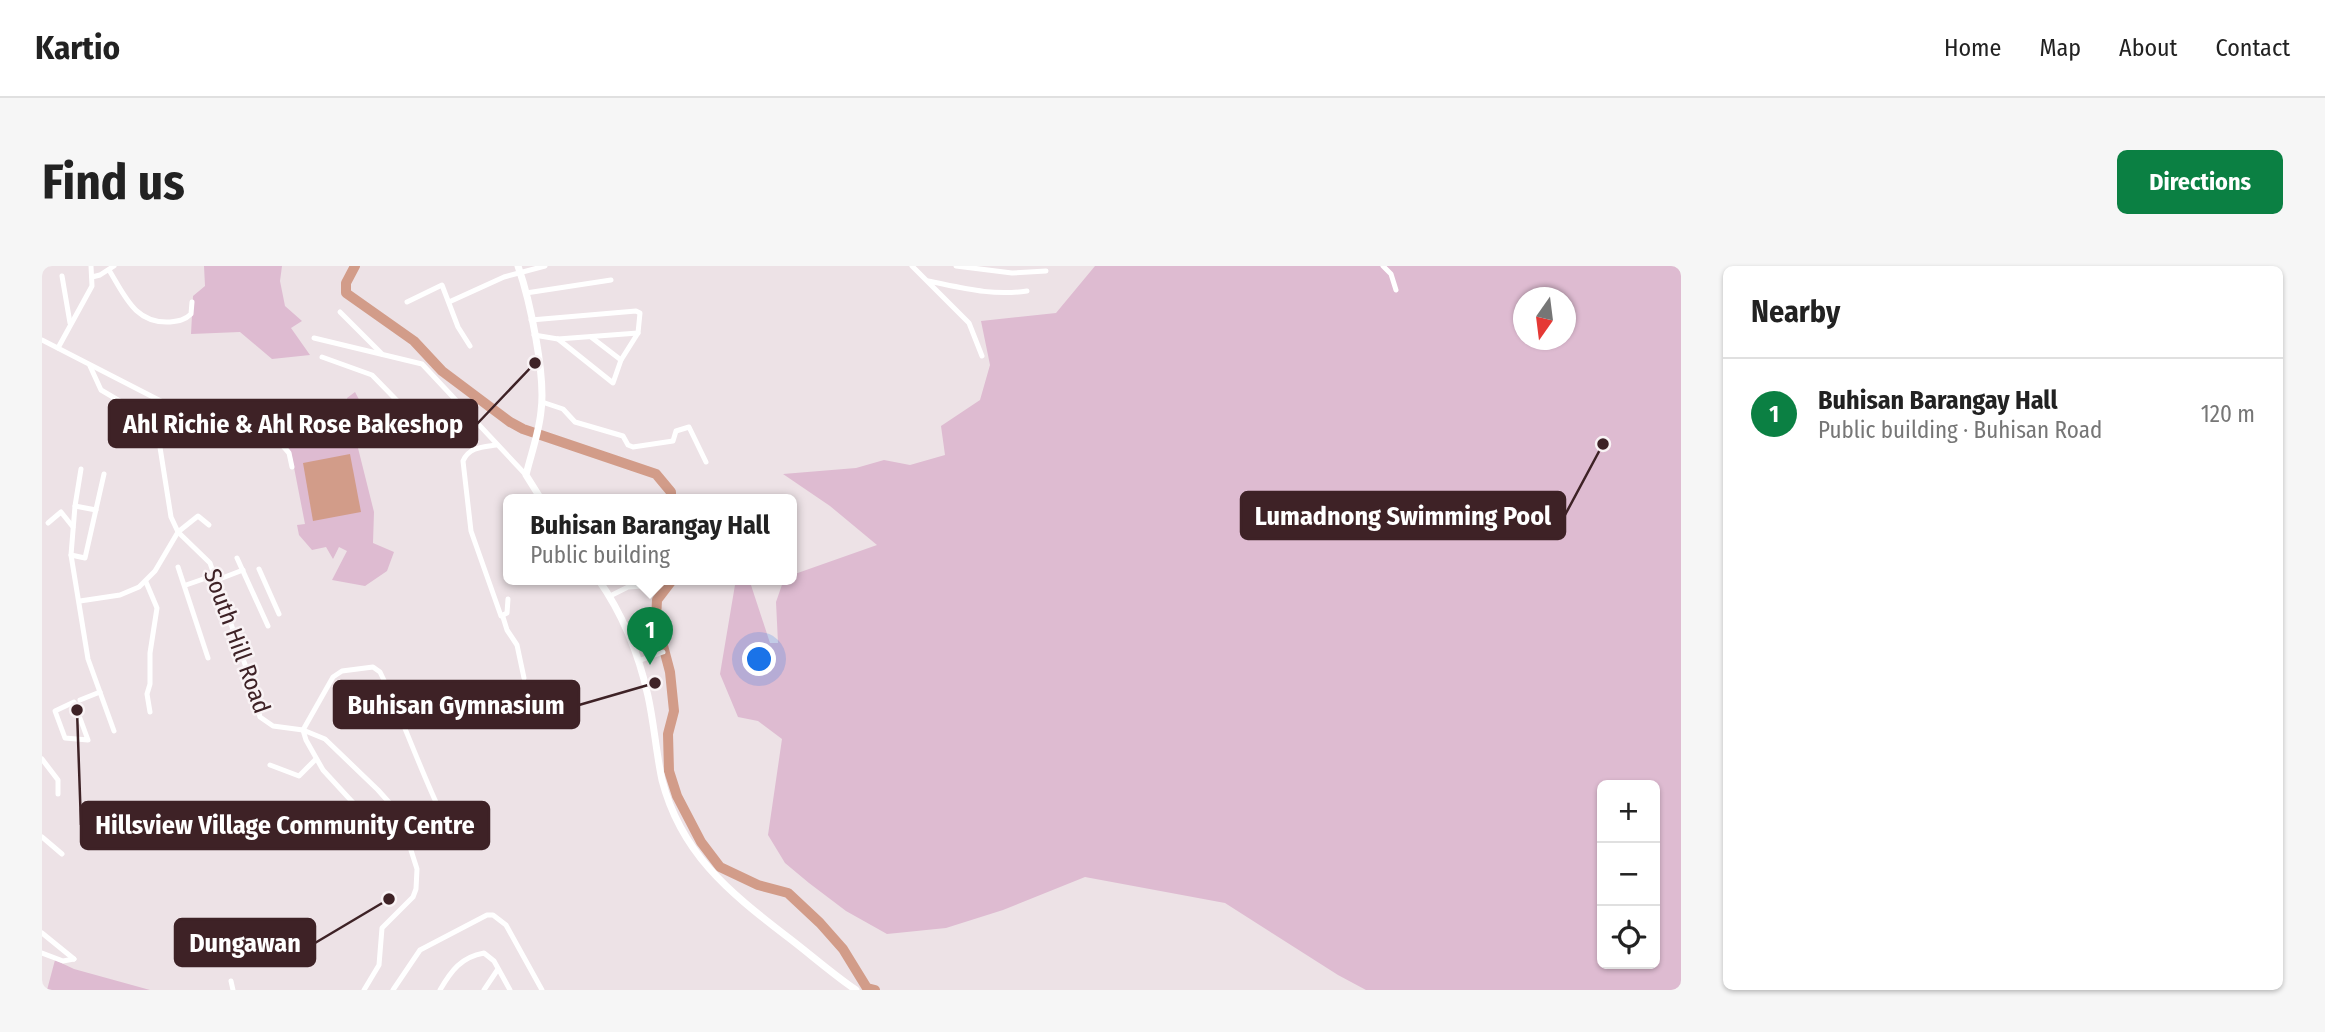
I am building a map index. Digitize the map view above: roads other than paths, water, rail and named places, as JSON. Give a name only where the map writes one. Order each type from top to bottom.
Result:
[{"type":"street","points":[[58,348],[90,290],[91,266]]},
{"type":"street","points":[[449,302],[519,269],[545,266]]},
{"type":"street","points":[[912,266],[969,323],[982,356]]},
{"type":"street","points":[[956,266],[1012,273],[1046,271]]},
{"type":"street","points":[[1383,266],[1391,274],[1396,290]]},
{"type":"street","points":[[92,277],[111,268],[133,307],[149,320],[183,320],[191,314],[191,302]]},
{"type":"street","points":[[519,269],[534,335],[542,402],[526,475]]},
{"type":"street","points":[[62,276],[70,323]]},
{"type":"street","points":[[526,293],[611,280]]},
{"type":"street","points":[[928,281],[973,292],[1027,291]]},
{"type":"street","points":[[407,302],[442,285],[458,327],[470,346]]},
{"type":"street","points":[[340,312],[382,354]]},
{"type":"street","points":[[531,320],[640,313],[638,334],[621,360],[613,383],[558,339]]},
{"type":"street","points":[[534,335],[558,339],[638,334]]},
{"type":"street","points":[[591,337],[621,360]]},
{"type":"street","points":[[314,338],[422,364],[526,475],[538,494]]},
{"type":"street","points":[[42,340],[225,434],[272,440],[289,453],[292,467]]},
{"type":"street","points":[[322,357],[372,375],[412,416],[430,430]]},
{"type":"street","points":[[90,366],[101,390],[135,410],[157,436],[163,451],[169,510],[178,533]]},
{"type":"street","points":[[542,402],[563,409],[575,422],[623,436],[628,445],[633,447],[673,441],[676,431],[689,427],[706,462]]},
{"type":"street","points":[[422,431],[437,431],[470,416]]},
{"type":"street","points":[[496,445],[467,453],[463,461],[465,494],[474,547],[499,614],[518,647],[524,678]]},
{"type":"street","points":[[81,469],[71,555],[88,659],[114,731]]},
{"type":"street","points":[[71,555],[85,558],[104,474]]},
{"type":"street","points":[[75,506],[96,510]]},
{"type":"street","points":[[48,523],[61,512],[73,527]]},
{"type":"street","points":[[80,601],[132,592],[146,582],[178,533],[198,516],[209,525]]},
{"type":"street","name":"South Hill Road","points":[[178,533],[208,559],[216,577],[249,676],[257,712],[264,721],[274,726],[303,730],[325,739],[395,809],[402,822],[417,869],[418,884],[413,897],[382,928],[379,965],[364,990]]},
{"type":"street","points":[[237,558],[268,626]]},
{"type":"street","points":[[178,567],[208,658]]},
{"type":"street","points":[[259,569],[279,614]]},
{"type":"street","points":[[186,585],[243,570]]},
{"type":"street","points":[[146,582],[157,608],[147,694],[150,712]]},
{"type":"street","points":[[252,590],[265,585]]},
{"type":"street","points":[[602,585],[610,596],[638,661],[648,695],[663,781],[670,804],[697,855],[713,876],[733,895],[856,990]]},
{"type":"street","points":[[610,596],[628,587],[642,586]]},
{"type":"street","points":[[503,617],[508,610],[508,599]]},
{"type":"street","points":[[638,661],[663,652]]},
{"type":"street","points":[[312,841],[357,807],[337,788],[316,759],[303,730],[333,677],[342,671],[373,667],[380,672],[442,814]]},
{"type":"street","points":[[370,708],[386,685]]},
{"type":"street","points":[[80,700],[100,692]]},
{"type":"street","points":[[401,715],[426,698],[443,720]]},
{"type":"street","points":[[74,702],[88,740],[65,738],[55,711],[74,702]]},
{"type":"street","points":[[42,759],[58,780],[58,794]]},
{"type":"street","points":[[270,765],[299,776],[316,759]]},
{"type":"street","points":[[42,837],[62,854]]},
{"type":"street","points":[[393,990],[420,950],[487,915],[493,915],[506,925],[542,990]]},
{"type":"street","points":[[42,933],[74,959],[63,961],[43,953]]},
{"type":"street","points":[[440,990],[453,968],[474,956],[488,954],[510,990]]},
{"type":"street","points":[[484,990],[498,969]]},
{"type":"street","points":[[230,981],[233,990]]},
{"type":"waterway","points":[[355,266],[346,283],[346,293],[414,341],[442,371],[510,422],[523,429],[656,474],[671,494]]},
{"type":"waterway","points":[[668,585],[657,600],[656,619],[670,672],[674,711],[668,734],[669,771],[677,796],[701,842],[720,867],[758,885],[788,893],[843,949],[867,988],[875,990]]},
{"type":"place","name":"Ahl Richie & Ahl Rose Bakeshop","points":[[535,363]]},
{"type":"place","name":"Lumadnong Swimming Pool","points":[[1603,444]]},
{"type":"place","name":"Buhisan Barangay Hall","points":[[650,665]]},
{"type":"place","name":"Buhisan Gymnasium","points":[[655,683]]},
{"type":"place","name":"Hillsview Village Community Centre","points":[[77,710]]},
{"type":"place","name":"Dungawan","points":[[389,899]]}]
